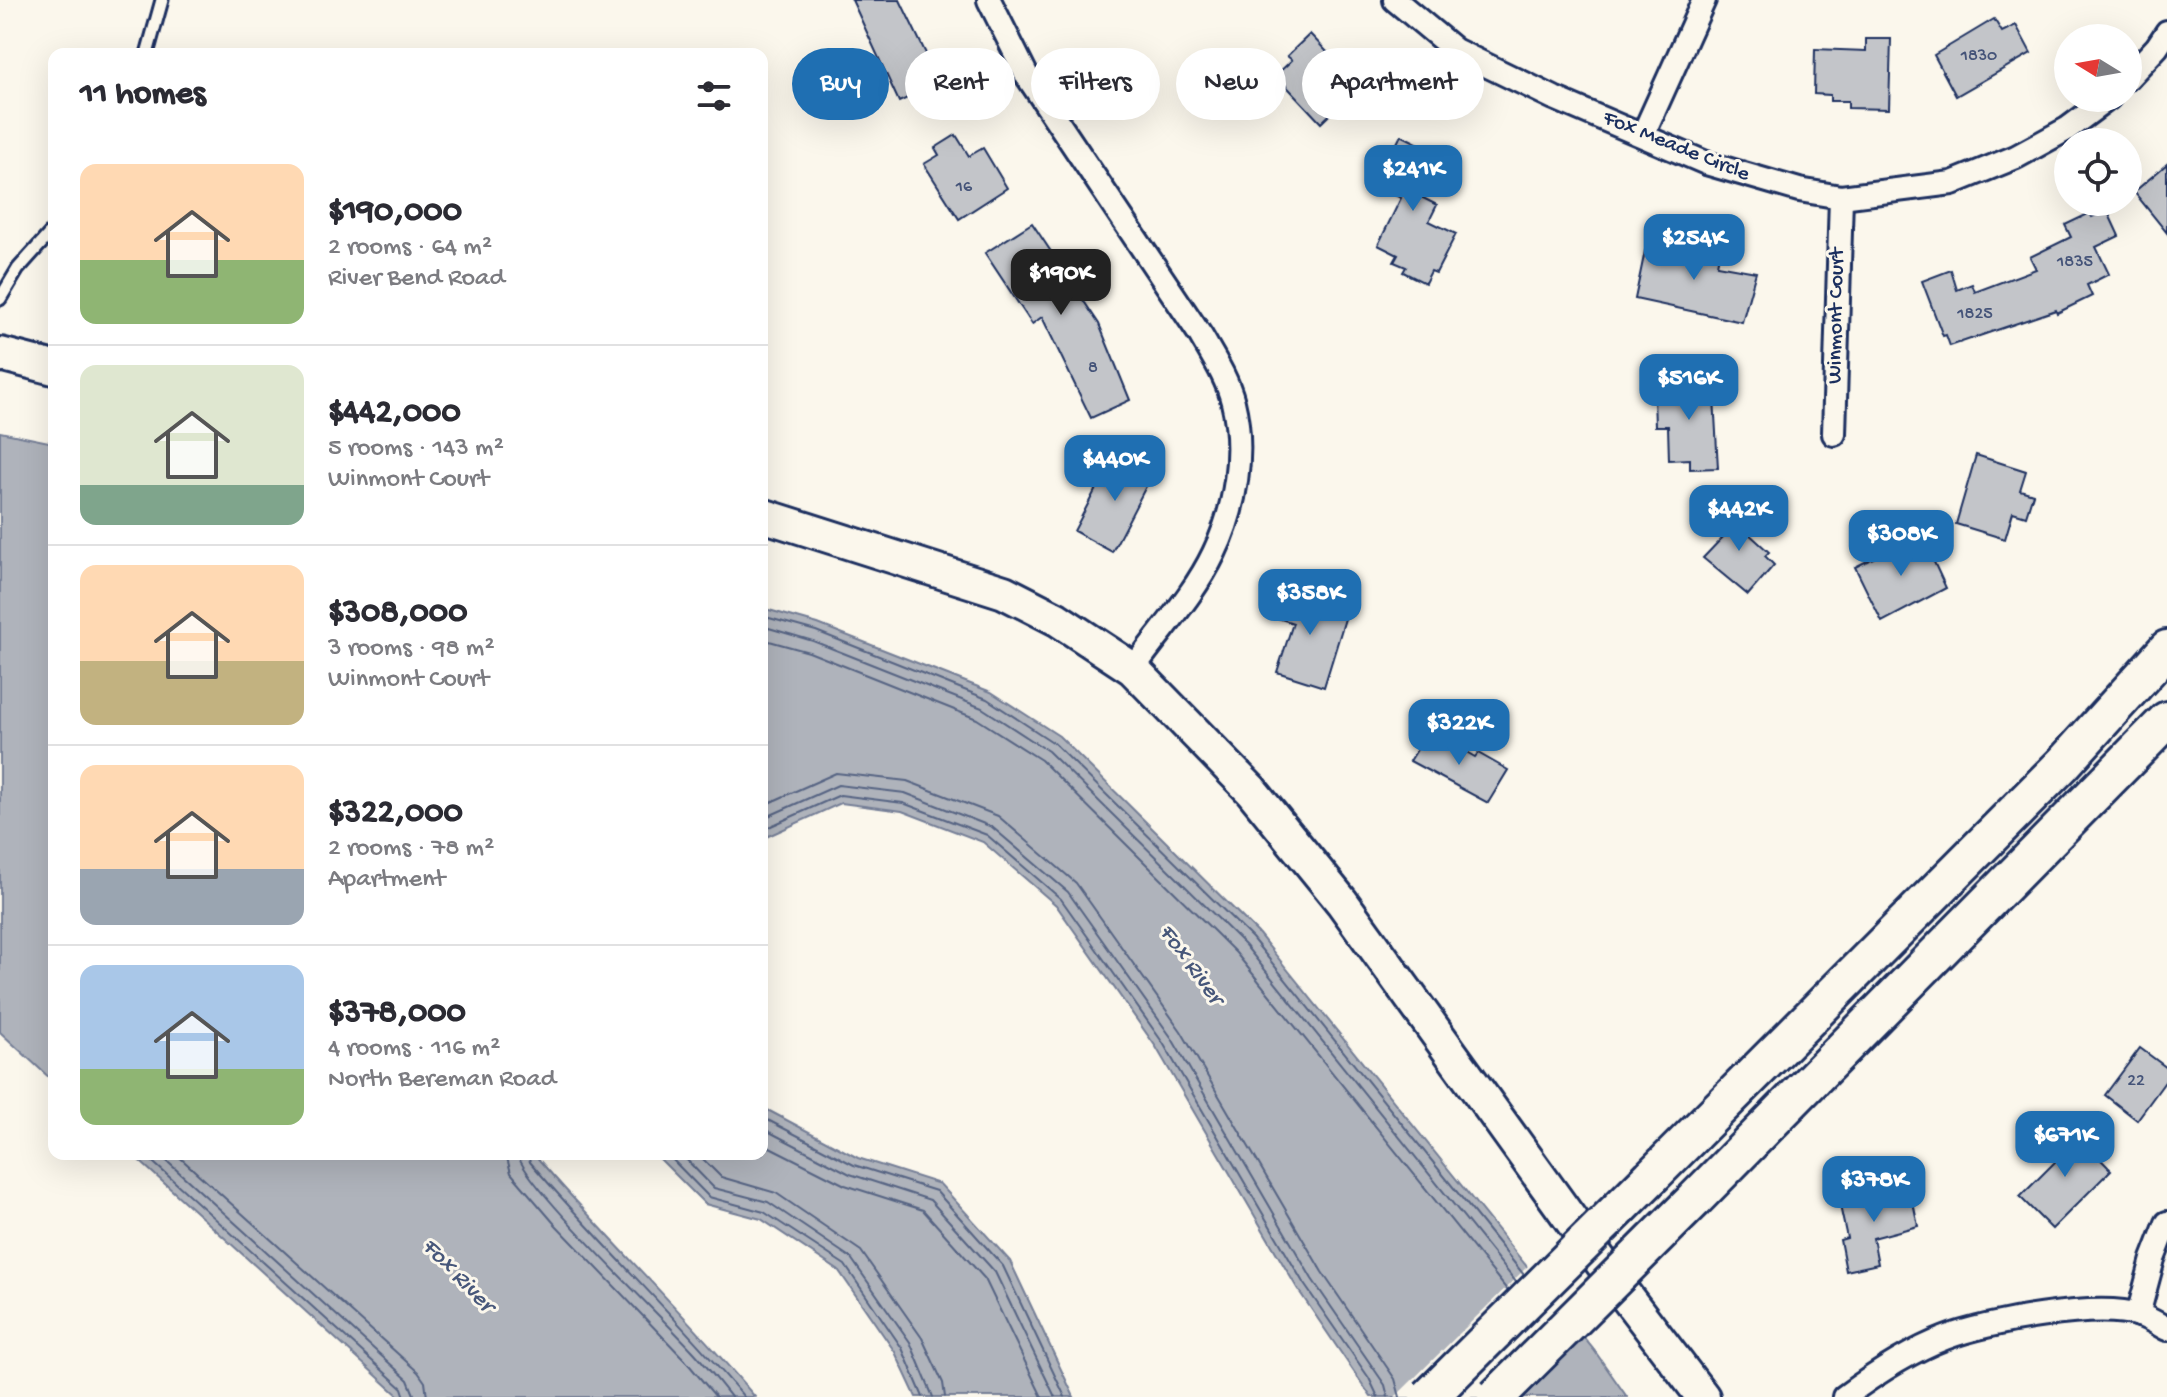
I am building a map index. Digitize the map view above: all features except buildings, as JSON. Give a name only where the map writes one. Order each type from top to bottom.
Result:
[{"type":"main road","points":[[1429,1397],[2063,764],[2167,649]]},
{"type":"main road","points":[[1496,1397],[2167,720]]},
{"type":"street","points":[[989,0],[1027,76],[1201,336],[1220,368],[1233,402],[1237,475],[1228,517],[1214,553],[1189,594],[1133,669]]},
{"type":"street","name":"Fox Meade Circle","points":[[1395,0],[1455,50],[1554,98],[1706,163],[1749,177],[1841,197],[1952,183],[2016,157],[2067,129],[2090,112]]},
{"type":"street","points":[[1643,135],[1704,0]]},
{"type":"street","points":[[2142,63],[2167,32]]},
{"type":"street","name":"Winmont Court","points":[[1834,434],[1841,197]]},
{"type":"street","points":[[0,354],[48,366]]},
{"type":"street","points":[[768,517],[1004,592],[1057,619],[1133,669],[1251,790],[1342,902],[1625,1295],[1703,1397]]},
{"type":"street","points":[[2138,1315],[2153,1259],[2167,1223]]},
{"type":"street","points":[[1844,1397],[1885,1367],[1946,1337],[2036,1317],[2095,1311],[2138,1315],[2167,1329]]},
{"type":"lane","points":[[149,48],[162,0]]},
{"type":"lane","points":[[0,299],[18,269],[48,236]]},
{"type":"water","points":[[0,432],[48,442],[48,1076],[0,1032]]},
{"type":"water","name":"Fox River","points":[[768,610],[818,624],[991,692],[1059,736],[1258,933],[1594,1350],[1627,1397],[1371,1397],[1297,1288],[1156,1047],[1056,905],[983,842],[902,811],[841,803],[768,836]]},
{"type":"water","points":[[768,1110],[858,1158],[940,1184],[1010,1261],[1074,1397],[916,1397],[895,1352],[839,1271],[761,1219],[705,1204],[661,1160],[768,1160]]},
{"type":"water","name":"Fox River","points":[[139,1160],[539,1160],[755,1397],[400,1397]]},
{"type":"pier","points":[[1530,1264],[1587,1336],[1526,1397],[1395,1397]]}]
